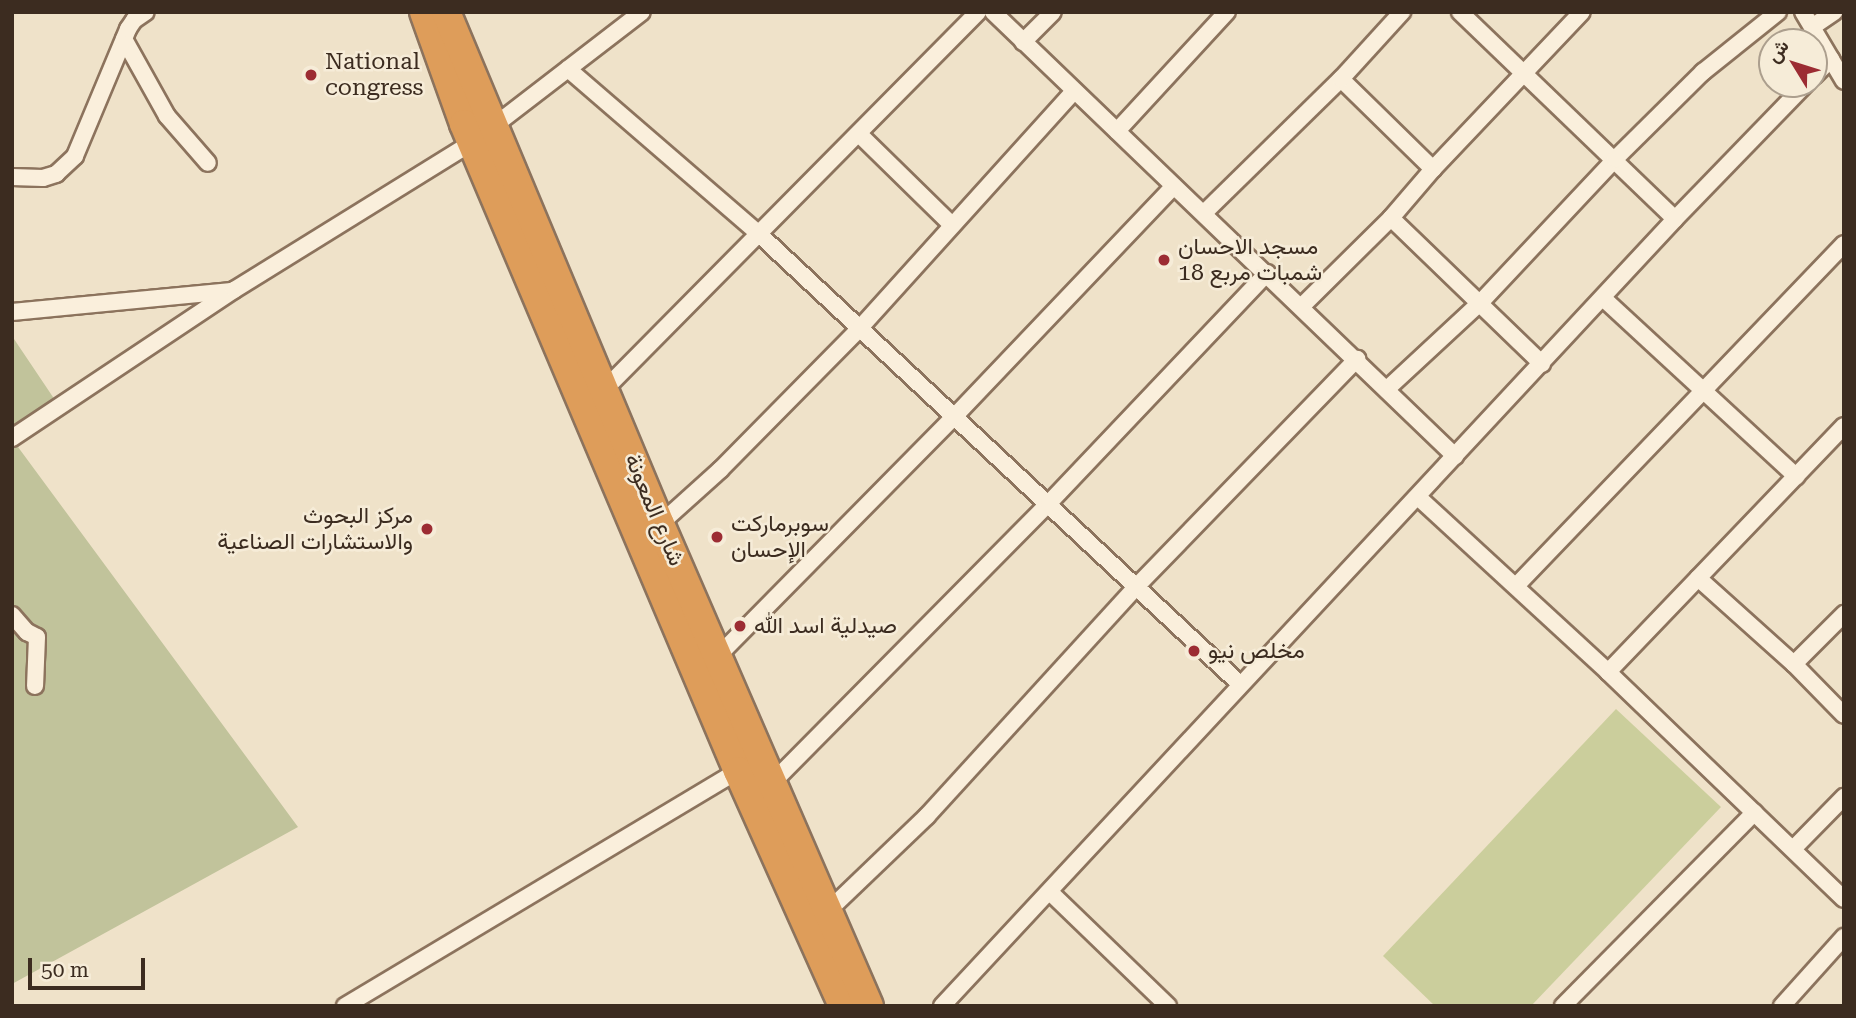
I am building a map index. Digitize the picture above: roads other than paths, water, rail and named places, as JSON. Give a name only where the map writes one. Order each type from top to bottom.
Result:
[{"type":"highway","name":"شارع المعونة","points":[[424,12],[603,391],[869,1006]]},
{"type":"highway","name":"شارع المعونة","points":[[446,12],[483,134],[738,771],[843,1006]]},
{"type":"street","points":[[12,177],[43,178],[56,174],[75,156],[124,39],[134,20],[146,12]]},
{"type":"street","points":[[12,438],[234,290],[483,134],[642,12]]},
{"type":"street","points":[[603,391],[860,135],[978,12]]},
{"type":"street","points":[[993,12],[1302,306],[1455,456]]},
{"type":"street","points":[[1023,42],[1053,12]]},
{"type":"street","points":[[1116,131],[1227,12]]},
{"type":"street","points":[[1204,213],[1341,79],[1402,12]]},
{"type":"street","points":[[1460,12],[1675,219]]},
{"type":"street","points":[[1302,306],[1391,218],[1433,169],[1582,12]]},
{"type":"street","points":[[1387,390],[1480,303],[1615,159],[1703,72],[1778,12]]},
{"type":"street","points":[[1803,12],[1844,81]]},
{"type":"street","points":[[1812,27],[1834,12]]},
{"type":"street","points":[[124,39],[167,116],[208,163]]},
{"type":"street","points":[[1828,62],[1831,59]]},
{"type":"street","points":[[568,69],[760,235],[1240,684]]},
{"type":"street","points":[[1341,79],[1433,169]]},
{"type":"street","points":[[660,524],[720,470],[859,329],[1074,91]]},
{"type":"street","points":[[942,1006],[1675,219],[1792,98]]},
{"type":"street","points":[[860,135],[952,225]]},
{"type":"street","points":[[717,657],[953,418],[1174,186]]},
{"type":"street","points":[[1391,218],[1542,364]]},
{"type":"street","points":[[1516,586],[1844,244]]},
{"type":"street","points":[[771,784],[1049,503],[1267,273]]},
{"type":"street","points":[[12,312],[234,290]]},
{"type":"street","points":[[1603,298],[1796,476]]},
{"type":"street","points":[[828,911],[927,816],[1136,587],[1357,359]]},
{"type":"street","points":[[1608,672],[1844,426]]},
{"type":"street","points":[[1418,497],[1608,672],[1844,899]]},
{"type":"street","points":[[1698,578],[1794,664],[1844,715]]},
{"type":"street","points":[[1794,664],[1844,614]]},
{"type":"street","points":[[12,615],[27,632],[37,637],[35,686]]},
{"type":"street","points":[[345,1006],[738,771]]},
{"type":"street","points":[[1793,849],[1844,797]]},
{"type":"street","points":[[1563,1006],[1754,813]]},
{"type":"street","points":[[1050,891],[1168,1006]]},
{"type":"street","points":[[1782,1006],[1844,937]]},
{"type":"place","name":"National congress","points":[[311,75]]},
{"type":"place","name":"مسجد الاحسان شمبات مربع 18","points":[[1164,260]]},
{"type":"place","name":"مركز البحوث والاستشارات الصناعية","points":[[427,529]]},
{"type":"place","name":"سوبرماركت الإحسان","points":[[717,537]]},
{"type":"place","name":"صيدلية اسد الله","points":[[740,626]]},
{"type":"place","name":"مخلص نيو","points":[[1194,651]]}]
